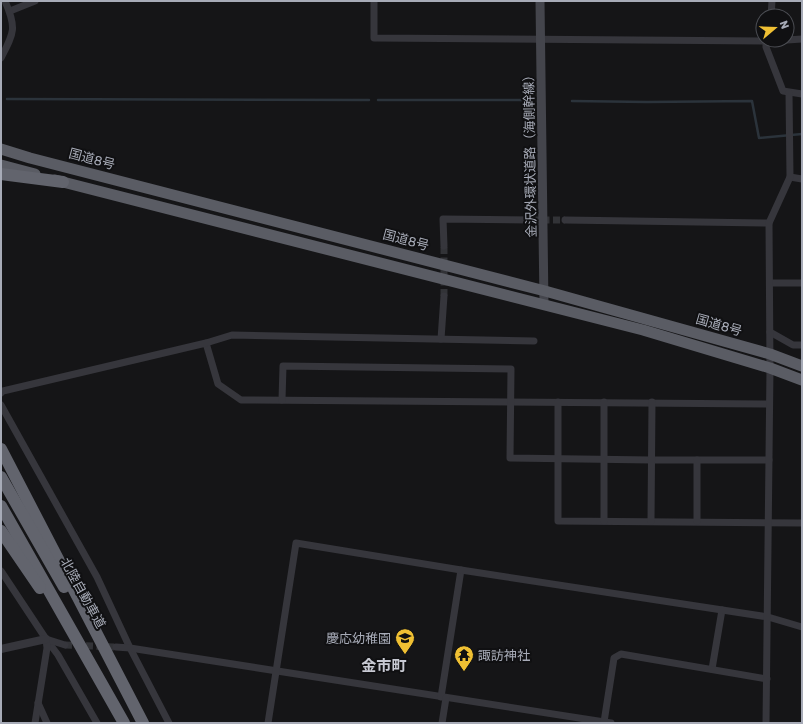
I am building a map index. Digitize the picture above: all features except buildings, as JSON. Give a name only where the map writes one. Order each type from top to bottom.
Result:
[{"type":"highway","name":"国道8号","points":[[1,149],[30,158],[545,291],[770,354],[802,366]]},
{"type":"highway","name":"国道8号","points":[[1,165],[62,182],[643,330],[770,368],[802,380]]},
{"type":"highway","points":[[1,174],[62,182]]},
{"type":"highway","points":[[1,449],[33,508],[92,626],[143,723]]},
{"type":"highway","name":"北陸自動車道","points":[[1,477],[140,723]]},
{"type":"highway","points":[[1,506],[124,723]]},
{"type":"highway","points":[[1,530],[104,687]]},
{"type":"main road","name":"金沢外環状道路（海側幹線）","points":[[540,1],[544,305]]},
{"type":"street","points":[[1,58],[12,36],[13,26],[10,11],[5,1]]},
{"type":"street","points":[[10,11],[34,1]]},
{"type":"street","points":[[374,1],[374,38],[755,41]]},
{"type":"street","points":[[766,48],[783,91],[802,94]]},
{"type":"street","points":[[766,723],[770,368],[769,223],[790,178],[789,93]]},
{"type":"street","points":[[790,178],[802,179]]},
{"type":"street","points":[[444,246],[443,219],[532,220]]},
{"type":"street","points":[[565,220],[769,223]]},
{"type":"street","points":[[770,283],[802,283]]},
{"type":"street","points":[[442,339],[444,296]]},
{"type":"street","points":[[770,332],[793,345],[802,345]]},
{"type":"street","points":[[1,393],[3,391],[206,343],[232,335],[534,341]]},
{"type":"street","points":[[206,343],[218,384],[241,400],[769,404]]},
{"type":"street","points":[[282,400],[283,366],[511,369],[510,458],[604,460],[769,460]]},
{"type":"street","points":[[558,402],[558,521],[802,522]]},
{"type":"street","points":[[604,402],[604,521]]},
{"type":"street","points":[[651,521],[652,402]]},
{"type":"street","points":[[1,405],[97,577],[130,648],[169,723]]},
{"type":"street","points":[[697,460],[697,521]]},
{"type":"street","points":[[268,723],[296,543],[768,617],[802,627]]},
{"type":"street","points":[[442,723],[443,697],[461,570]]},
{"type":"street","points":[[1,571],[58,655],[97,723]]},
{"type":"street","points":[[712,669],[722,610]]},
{"type":"street","points":[[34,723],[48,648],[46,639]]},
{"type":"street","points":[[1,649],[46,639],[65,645]]},
{"type":"street","points":[[116,647],[608,722],[614,658],[621,654],[767,679]]},
{"type":"street","points":[[37,701],[47,723]]},
{"type":"waterway","points":[[7,99],[369,100]]},
{"type":"waterway","points":[[378,100],[525,100]]},
{"type":"waterway","points":[[572,101],[752,101],[759,138],[802,134]]},
{"type":"tunnel","points":[[532,220],[565,220]]},
{"type":"tunnel","points":[[444,246],[444,296]]},
{"type":"tunnel","points":[[65,645],[116,647]]},
{"type":"place","name":"慶応幼稚園","points":[[405,655]]},
{"type":"place","name":"諏訪神社","points":[[464,672]]},
{"type":"district","name":"金市町","points":[[384,666]]}]
